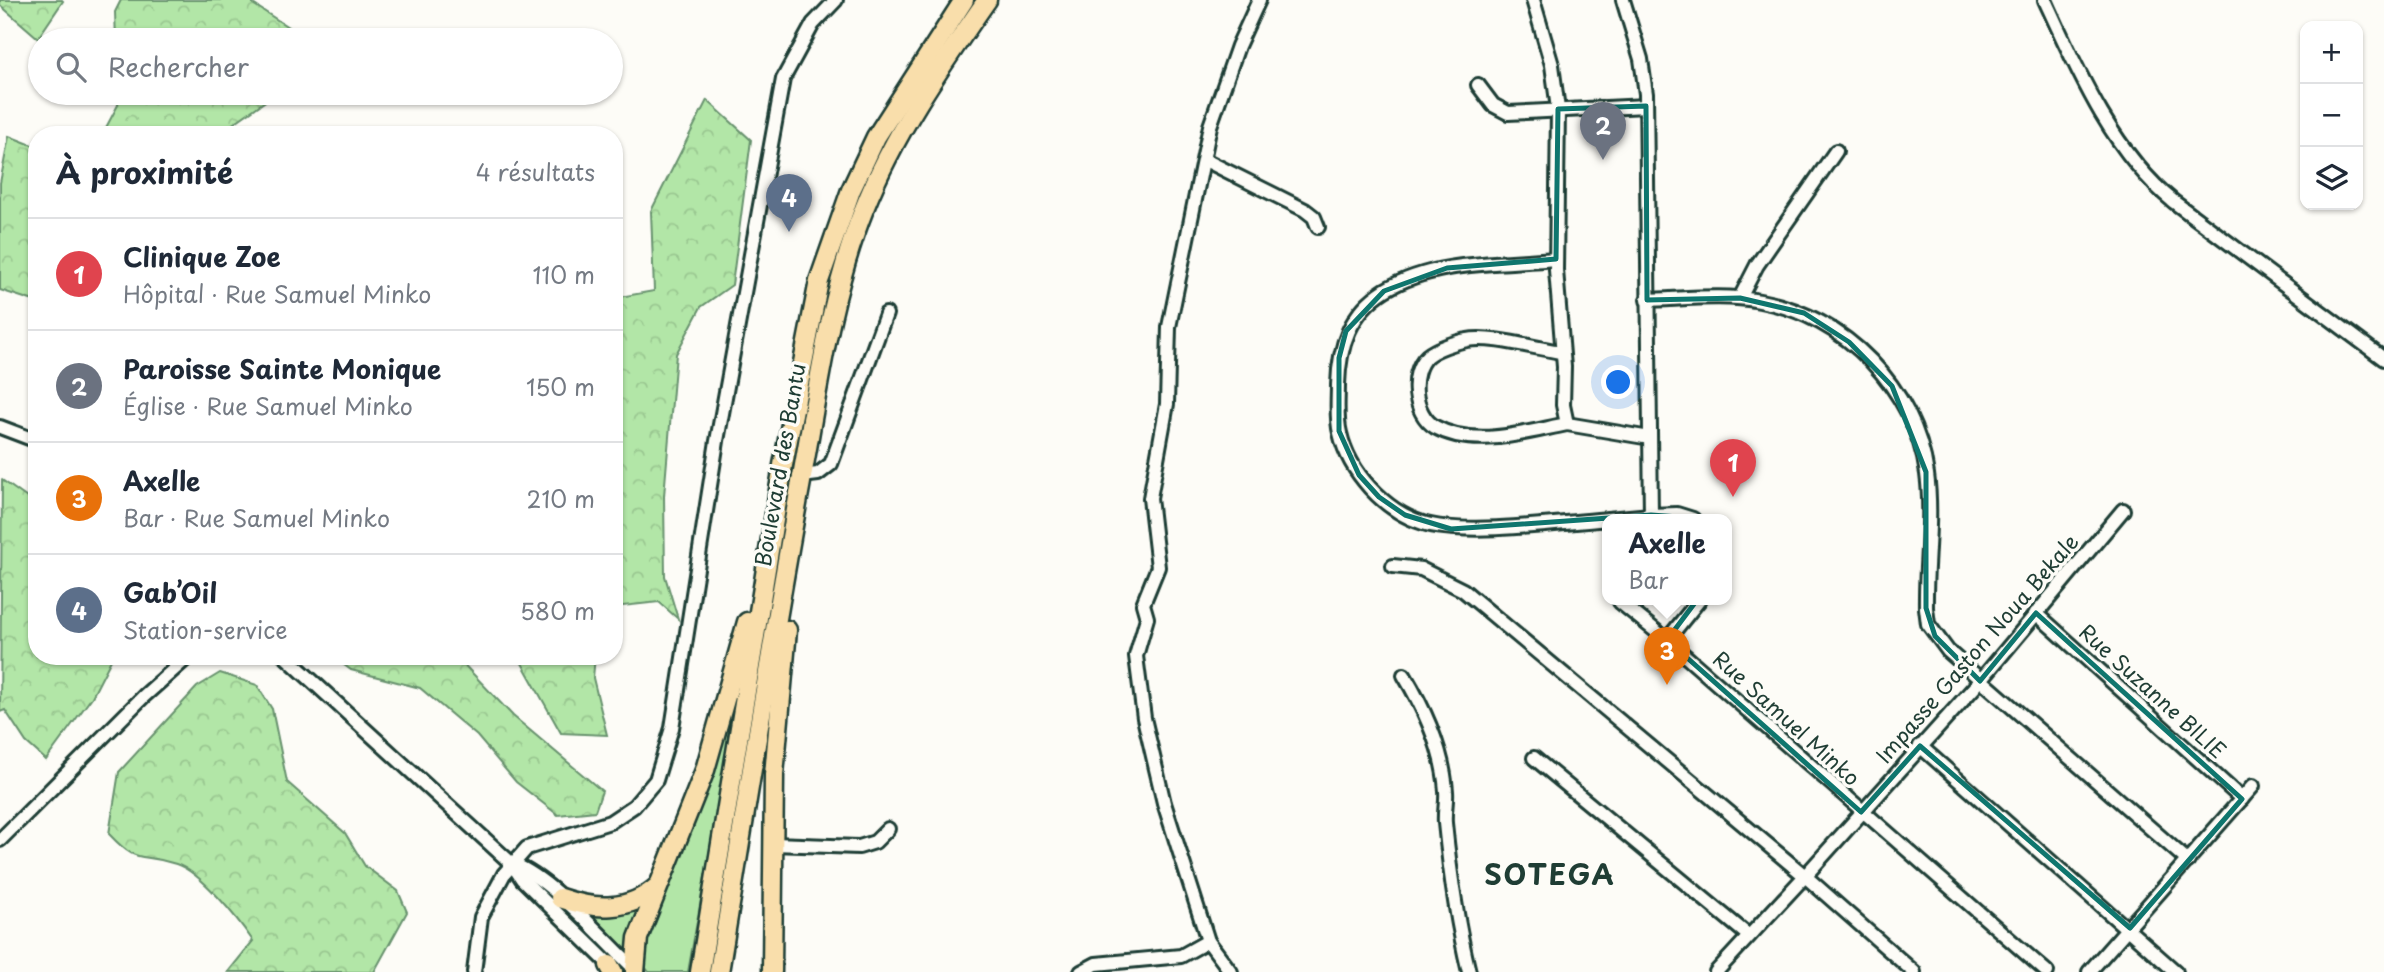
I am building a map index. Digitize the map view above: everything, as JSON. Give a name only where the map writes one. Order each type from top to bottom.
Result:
[{"type":"highway","name":"Boulevard des Bantu","points":[[700,972],[783,465],[816,292],[838,222],[859,173],[890,112],[964,0]]},
{"type":"highway","name":"Boulevard des Bantu","points":[[719,972],[794,520],[832,311],[864,209],[900,132],[987,0]]},
{"type":"highway","points":[[625,970],[696,795],[721,721],[745,633],[783,465]]},
{"type":"highway","points":[[772,972],[776,746],[793,561],[794,520]]},
{"type":"highway","points":[[560,898],[596,908],[616,906],[643,897],[660,883]]},
{"type":"street","points":[[474,972],[476,936],[481,918],[491,894],[512,864],[527,848],[610,822],[625,814],[645,795],[663,764],[672,728],[715,452],[783,79],[813,24],[836,0]]},
{"type":"street","points":[[1231,972],[1208,941],[1164,803],[1136,670],[1139,638],[1147,618],[1143,604],[1158,567],[1150,498],[1167,404],[1169,327],[1210,126],[1238,46],[1259,0]]},
{"type":"street","points":[[1534,0],[1552,65],[1558,109],[1559,205],[1556,259],[1563,405],[1567,424]]},
{"type":"street","points":[[1623,0],[1644,72],[1646,106],[1651,514]]},
{"type":"street","points":[[2045,0],[2106,117],[2148,178],[2174,202],[2384,359]]},
{"type":"street","points":[[1478,85],[1493,105],[1508,113],[1558,109],[1591,111],[1646,106]]},
{"type":"street","points":[[1740,298],[1757,265],[1833,156]]},
{"type":"street","points":[[1205,160],[1305,210],[1314,217],[1318,227]]},
{"type":"street","points":[[1556,259],[1447,268],[1413,277],[1384,291],[1346,331],[1339,358],[1339,431],[1347,454],[1359,475],[1379,497],[1405,515],[1423,523],[1451,528],[1602,519]]},
{"type":"street","points":[[1647,300],[1740,298],[1804,313],[1824,323],[1857,348],[1892,386],[1913,428],[1926,472],[1930,503],[1926,586],[1928,624],[1948,651],[1980,681],[2188,861]]},
{"type":"street","points":[[802,476],[818,474],[831,464],[886,314]]},
{"type":"street","points":[[1562,352],[1469,339],[1428,355],[1417,372],[1417,403],[1434,426],[1471,436],[1509,438],[1567,424],[1577,429],[1650,438]]},
{"type":"street","points":[[0,428],[28,438]]},
{"type":"street","name":"Impasse Gaston Noua Bekale","points":[[1858,809],[1980,681],[2123,510]]},
{"type":"street","points":[[1393,566],[1421,569],[1463,590],[1805,876],[1914,972]]},
{"type":"street","name":"Rue Samuel Minko","points":[[1625,605],[1858,809],[1805,876],[1716,972]]},
{"type":"street","points":[[1667,640],[1695,605]]},
{"type":"street","name":"Rue Suzanne BILIE","points":[[2036,612],[2242,799]]},
{"type":"street","points":[[0,840],[144,696],[179,665]]},
{"type":"street","points":[[295,665],[512,864],[522,879],[625,970]]},
{"type":"street","points":[[1404,675],[1437,743],[1445,778],[1445,825],[1450,846],[1451,875],[1469,972]]},
{"type":"street","points":[[1920,746],[2130,928],[2176,972]]},
{"type":"street","points":[[1534,758],[1749,936]]},
{"type":"street","points":[[2089,972],[2253,786]]},
{"type":"street","points":[[1858,809],[2047,972]]},
{"type":"street","points":[[773,844],[859,847],[875,842],[888,830]]},
{"type":"street","points":[[512,864],[528,871],[560,898],[625,970]]},
{"type":"street","points":[[1081,972],[1096,964],[1159,966],[1208,941]]},
{"type":"highlighted area","points":[[1646,106],[1647,300],[1740,298],[1804,313],[1849,342],[1892,386],[1926,472],[1926,608],[1935,636],[1980,681],[2036,613],[2242,799],[2130,928],[1920,746],[1861,812],[1667,640],[1703,592],[1706,547],[1693,518],[1651,515],[1451,529],[1405,515],[1379,497],[1359,475],[1339,431],[1339,358],[1346,331],[1384,291],[1447,268],[1556,259],[1558,109]]},
{"type":"green space","points":[[0,0],[63,1],[45,28],[28,29],[0,5]]},
{"type":"green space","points":[[121,0],[253,0],[253,4],[289,28],[116,28],[115,12]]},
{"type":"green space","points":[[973,0],[979,0],[860,203],[714,972],[705,972],[817,316],[843,227],[884,135]]},
{"type":"green space","points":[[707,100],[751,140],[732,285],[701,307],[676,354],[664,496],[665,576],[678,619],[659,602],[623,606],[623,296],[654,291],[651,211]]},
{"type":"green space","points":[[118,105],[260,105],[230,126],[107,126]]},
{"type":"green space","points":[[9,136],[28,143],[28,299],[0,290],[0,183]]},
{"type":"green space","points":[[2,480],[28,499],[28,665],[108,665],[92,697],[46,760],[26,742],[5,710],[0,712]]},
{"type":"green space","points":[[744,659],[688,972],[649,972],[644,966],[642,945]]},
{"type":"green space","points":[[344,665],[465,665],[513,716],[602,791],[595,811],[558,815],[516,782],[477,736],[420,688],[351,670]]},
{"type":"green space","points":[[523,665],[594,665],[593,678],[607,735],[561,733]]},
{"type":"green space","points":[[220,673],[257,685],[272,709],[287,782],[345,833],[365,866],[398,891],[407,912],[374,972],[228,972],[253,941],[229,909],[186,869],[163,860],[134,855],[109,834],[119,772],[197,687]]},
{"type":"green space","points":[[649,899],[629,954],[582,911]]},
{"type":"place","name":"Paroisse Sainte Monique","points":[[1603,160]]},
{"type":"place","name":"Gab’Oil","points":[[789,232]]},
{"type":"place","name":"Clinique Zoe","points":[[1733,497]]},
{"type":"place","name":"Axelle","points":[[1667,685]]},
{"type":"district","name":"SOTEGA","points":[[1550,875]]}]
